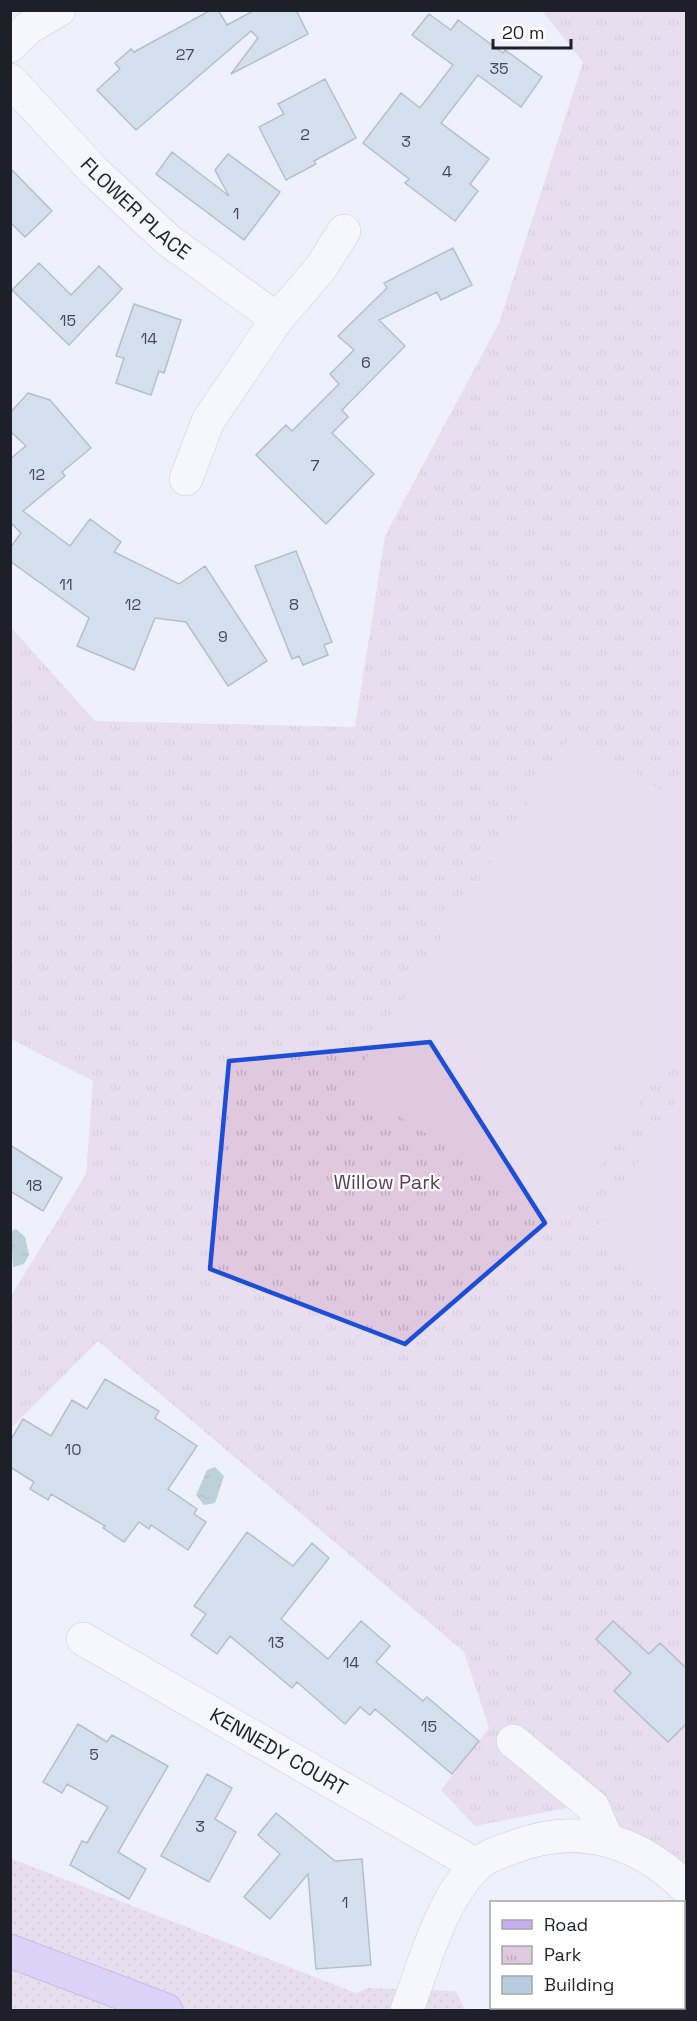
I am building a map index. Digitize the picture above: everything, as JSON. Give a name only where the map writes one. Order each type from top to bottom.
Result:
[{"type":"main road","points":[[10,1951],[166,2010]]},
{"type":"street","points":[[10,46],[28,28],[60,10]]},
{"type":"street","name":"FLOWER PLACE","points":[[10,80],[95,172],[168,240],[277,319]]},
{"type":"street","points":[[186,479],[208,421],[277,319],[320,269],[344,231]]},
{"type":"street","name":"KENNEDY COURT","points":[[83,1639],[476,1865]]},
{"type":"street","points":[[513,1741],[593,1806],[607,1840]]},
{"type":"street","points":[[407,2010],[446,1910],[458,1887],[476,1865],[521,1844],[555,1836],[589,1836],[607,1840],[642,1853],[687,1888]]},
{"type":"highlighted area","points":[[430,1042],[545,1223],[405,1344],[210,1269],[229,1061]]},
{"type":"green space","name":"Willow Park","points":[[542,11],[686,11],[686,1895],[572,1807],[475,1826],[441,1790],[489,1728],[464,1652],[98,1341],[11,1428],[11,1296],[86,1174],[93,1081],[11,1039],[10,626],[95,721],[355,727],[385,536],[499,323],[583,62]]},
{"type":"green space","points":[[572,733],[686,806],[686,1030],[565,1221],[349,1085]]},
{"type":"green space","points":[[686,1086],[686,1302],[589,1240]]},
{"type":"green space","points":[[10,1858],[356,1993],[368,1988],[456,1991],[465,2010],[11,2010]]},
{"type":"water","points":[[16,1229],[25,1237],[29,1255],[24,1264],[13,1267],[11,1231]]},
{"type":"water","points":[[215,1467],[224,1476],[215,1503],[204,1505],[196,1495],[207,1470]]},
{"type":"building","points":[[211,10],[218,10],[227,25],[255,10],[296,10],[308,34],[231,74],[258,38],[251,31],[136,130],[97,90],[120,69],[115,63],[131,49],[134,52]]},
{"type":"building","points":[[429,14],[451,30],[458,20],[503,53],[505,50],[542,77],[521,107],[478,75],[441,123],[489,159],[470,184],[478,191],[455,221],[405,183],[409,179],[363,143],[401,93],[420,108],[453,65],[412,35]]},
{"type":"building","points":[[325,79],[356,138],[314,161],[316,164],[286,180],[259,127],[284,114],[278,104]]},
{"type":"building","points":[[172,152],[229,196],[215,170],[228,154],[280,192],[244,240],[156,174]]},
{"type":"building","points":[[10,168],[52,211],[25,237],[10,222]]},
{"type":"building","points":[[453,248],[472,285],[441,300],[437,292],[379,320],[405,346],[342,410],[348,417],[332,433],[374,474],[326,524],[256,455],[286,425],[292,431],[339,384],[330,374],[354,350],[338,336],[387,288],[384,283]]},
{"type":"building","points":[[39,263],[71,295],[99,266],[122,289],[69,345],[12,290]]},
{"type":"building","points":[[134,304],[181,320],[164,373],[159,371],[151,395],[116,383],[124,358],[116,356]]},
{"type":"building","points":[[28,393],[50,400],[91,448],[62,472],[65,476],[23,511],[70,546],[90,519],[121,542],[114,552],[179,584],[205,566],[267,661],[228,686],[186,622],[155,618],[134,670],[77,646],[89,618],[10,561],[10,548],[21,533],[10,522],[10,459],[26,446],[10,431],[10,413]]},
{"type":"building","points":[[296,551],[332,642],[324,645],[328,655],[303,665],[299,656],[292,659],[255,566]]},
{"type":"building","points":[[10,1145],[62,1178],[43,1211],[10,1191]]},
{"type":"building","points":[[105,1379],[159,1411],[155,1418],[197,1446],[168,1489],[197,1509],[194,1514],[206,1522],[188,1550],[151,1525],[149,1529],[139,1522],[124,1542],[103,1528],[105,1526],[51,1494],[48,1500],[30,1489],[34,1482],[10,1467],[10,1441],[23,1419],[51,1436],[72,1400],[87,1409]]},
{"type":"building","points":[[247,1532],[293,1566],[312,1543],[329,1558],[281,1619],[328,1659],[361,1621],[390,1646],[376,1662],[423,1701],[427,1697],[479,1741],[452,1774],[375,1709],[370,1715],[360,1707],[345,1724],[297,1682],[292,1688],[230,1636],[217,1654],[191,1635],[206,1614],[194,1606]]},
{"type":"building","points":[[613,1621],[649,1654],[660,1643],[687,1669],[687,1723],[668,1742],[614,1691],[631,1673],[596,1639]]},
{"type":"building","points":[[78,1724],[107,1742],[112,1735],[168,1766],[118,1852],[146,1869],[129,1899],[70,1865],[82,1841],[87,1843],[108,1807],[67,1784],[62,1793],[43,1782]]},
{"type":"building","points":[[207,1774],[232,1788],[215,1819],[236,1832],[209,1882],[161,1856]]},
{"type":"building","points":[[276,1813],[335,1861],[362,1859],[371,1965],[316,1969],[308,1874],[270,1919],[244,1897],[280,1854],[258,1835]]}]
